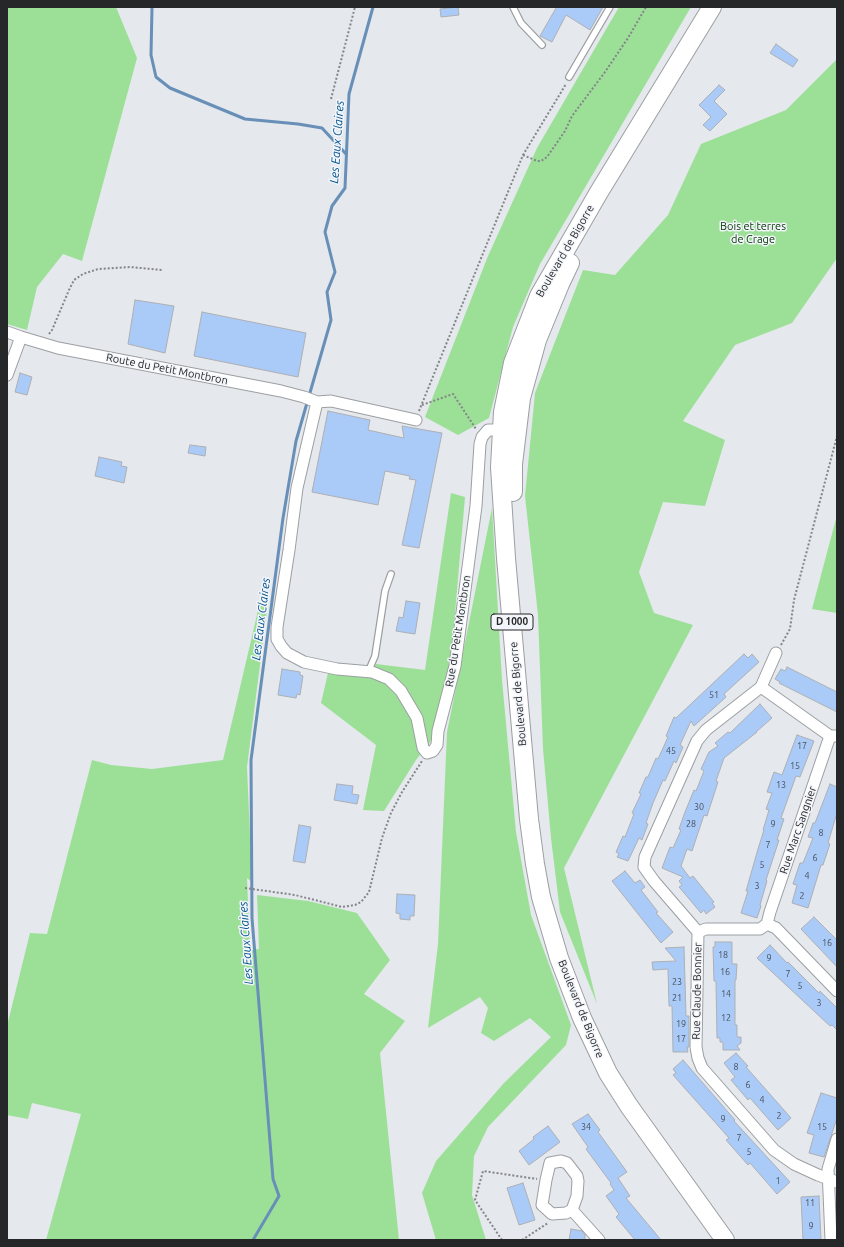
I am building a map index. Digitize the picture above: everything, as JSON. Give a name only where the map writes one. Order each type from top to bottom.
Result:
[{"type":"main road","name":"Boulevard de Bigorre","points":[[712,7],[599,192],[539,296],[513,363],[503,412],[500,467],[516,684],[529,819],[535,864],[542,897],[560,958],[577,1004],[608,1073],[629,1106],[725,1240]]},
{"type":"main road","name":"Boulevard de Bigorre","points":[[722,7],[602,205],[582,240],[560,284],[537,340],[521,398],[513,464],[512,504],[515,565],[526,700],[540,846],[549,901],[568,958],[610,1062],[632,1099],[666,1148],[735,1240]]},
{"type":"street","name":"Route du Petit Montbron","points":[[7,332],[58,348],[167,368],[311,400],[331,401],[416,420]]},
{"type":"street","points":[[7,374],[21,337]]},
{"type":"street","points":[[311,400],[277,627],[277,639],[287,653],[304,662],[337,669],[368,672],[389,679],[401,691],[417,718],[423,748],[427,753]]},
{"type":"street","points":[[482,437],[488,430],[501,430]]},
{"type":"street","name":"Rue du Petit Montbron","points":[[427,753],[432,751],[437,745],[438,731],[454,666],[476,506],[480,444],[482,437]]},
{"type":"street","name":"Rue Claude Bonnier","points":[[776,652],[761,687],[706,730],[697,741],[645,857],[644,867],[654,882],[698,932],[696,1047],[702,1068],[774,1150],[794,1164],[832,1180]]},
{"type":"street","points":[[761,687],[834,736]]},
{"type":"street","name":"Rue Marc Sangnier","points":[[768,924],[770,912],[834,736]]},
{"type":"street","points":[[698,932],[706,929],[760,929],[768,924],[776,928],[837,991]]},
{"type":"street","points":[[831,1240],[832,1180],[828,1169],[837,1139]]},
{"type":"street","points":[[561,1161],[567,1163],[577,1176],[577,1196],[572,1210],[566,1213],[552,1214],[542,1205],[550,1163],[561,1161]]},
{"type":"street","points":[[572,1210],[599,1240]]},
{"type":"lane","points":[[513,7],[521,23],[542,45]]},
{"type":"lane","points":[[570,77],[610,7]]},
{"type":"lane","points":[[368,672],[375,656],[385,591],[391,574]]},
{"type":"path","points":[[331,99],[355,7]]},
{"type":"path","points":[[523,155],[536,161],[541,161],[547,157],[565,131],[572,116],[628,38],[646,7]]},
{"type":"path","points":[[416,420],[523,155],[570,77]]},
{"type":"path","points":[[42,343],[52,330],[74,280],[82,274],[98,269],[130,267],[162,270]]},
{"type":"path","points":[[422,405],[452,394],[482,437]]},
{"type":"path","points":[[776,652],[790,630],[794,600],[837,436]]},
{"type":"path","points":[[244,888],[295,894],[342,907],[355,905],[361,902],[369,892],[382,838],[391,813],[402,792],[427,753]]},
{"type":"path","points":[[502,1240],[475,1200],[483,1171],[546,1180]]},
{"type":"path","points":[[522,1240],[549,1222],[552,1214]]},
{"type":"green space","points":[[7,7],[116,7],[137,58],[82,261],[63,254],[37,287],[27,330],[7,324]]},
{"type":"green space","points":[[619,7],[691,7],[540,264],[513,327],[489,418],[458,435],[425,417],[488,256],[537,148]]},
{"type":"green space","name":"Bois et terres de Crage","points":[[837,59],[837,258],[792,323],[735,345],[683,421],[725,440],[705,506],[663,502],[639,572],[654,613],[693,625],[564,868],[597,1004],[560,912],[551,838],[543,749],[538,615],[525,496],[535,393],[583,270],[615,275],[668,215],[701,144],[786,110]]},
{"type":"green space","points":[[451,493],[465,497],[451,660],[431,741],[416,760],[384,811],[363,810],[376,745],[321,703],[328,673],[369,676],[376,664],[425,670]]},
{"type":"green space","points":[[492,508],[502,680],[516,832],[531,915],[571,1025],[566,1045],[488,1127],[474,1156],[472,1195],[486,1240],[436,1240],[422,1193],[436,1161],[504,1083],[551,1037],[530,1018],[494,1041],[481,1033],[488,1008],[480,997],[428,1028],[438,944],[447,732]]},
{"type":"green space","points":[[837,515],[837,613],[812,609]]},
{"type":"green space","points":[[260,602],[268,602],[247,767],[252,882],[247,878],[250,950],[259,949],[257,895],[308,901],[357,913],[390,960],[364,994],[405,1021],[380,1053],[399,1240],[46,1240],[81,1114],[32,1103],[28,1119],[7,1115],[7,1026],[30,933],[47,934],[92,760],[111,765],[152,769],[223,760]]},
{"type":"building","points":[[458,7],[459,15],[441,17],[440,9]]},
{"type":"building","points":[[554,7],[603,7],[590,30],[566,15],[552,42],[540,36],[556,8]]},
{"type":"building","points":[[776,44],[798,60],[793,67],[770,53]]},
{"type":"building","points":[[719,85],[725,90],[714,101],[727,114],[710,131],[703,125],[711,117],[699,105]]},
{"type":"building","points":[[135,300],[174,306],[165,353],[128,344]]},
{"type":"building","points":[[202,312],[306,333],[298,377],[194,356]]},
{"type":"building","points":[[20,373],[32,377],[27,395],[15,392]]},
{"type":"building","points":[[328,411],[370,420],[368,430],[404,438],[402,426],[442,433],[419,548],[402,545],[416,480],[409,479],[410,476],[385,471],[378,505],[312,492]]},
{"type":"building","points":[[190,445],[206,447],[205,456],[188,453]]},
{"type":"building","points":[[99,457],[122,462],[121,466],[127,467],[124,483],[95,476]]},
{"type":"building","points":[[406,601],[420,603],[415,634],[396,631],[399,617],[403,618]]},
{"type":"building","points":[[744,654],[748,658],[752,654],[759,662],[724,694],[726,697],[694,726],[691,721],[680,745],[683,747],[676,763],[674,761],[665,781],[663,780],[653,803],[642,840],[639,838],[628,861],[617,857],[619,854],[616,852],[623,836],[625,837],[634,814],[632,813],[641,794],[639,793],[656,758],[658,759],[668,737],[666,736],[674,717],[676,718]]},
{"type":"building","points":[[787,667],[837,692],[837,712],[779,683],[780,682],[775,679],[781,669],[785,671]]},
{"type":"building","points":[[282,669],[300,672],[300,675],[303,676],[300,695],[297,694],[296,698],[278,695]]},
{"type":"building","points":[[760,704],[772,718],[724,758],[716,781],[718,782],[707,816],[704,815],[692,851],[687,849],[681,866],[690,878],[693,876],[714,902],[712,903],[715,907],[706,914],[704,910],[701,913],[679,887],[682,885],[679,881],[683,877],[662,868],[670,847],[673,848],[681,830],[679,829],[685,812],[704,771],[701,769],[709,752],[718,746],[715,743],[728,732],[730,733]]},
{"type":"building","points":[[797,735],[814,741],[800,777],[796,776],[781,818],[784,819],[777,840],[779,840],[766,880],[767,881],[757,918],[741,913],[769,810],[766,809],[772,793],[767,792],[774,772],[782,775]]},
{"type":"building","points":[[337,784],[353,786],[352,794],[359,795],[357,804],[334,800]]},
{"type":"building","points":[[830,784],[837,787],[837,813],[828,843],[830,844],[823,865],[821,865],[808,908],[792,903],[797,885],[793,884],[800,863],[803,863],[813,838],[808,837]]},
{"type":"building","points":[[299,825],[311,827],[305,863],[293,861]]},
{"type":"building","points":[[625,871],[635,883],[640,880],[645,887],[641,890],[658,912],[656,913],[673,932],[661,943],[612,881]]},
{"type":"building","points":[[397,894],[415,895],[414,916],[410,916],[410,920],[400,919],[400,914],[396,913]]},
{"type":"building","points":[[814,917],[837,940],[837,967],[801,929]]},
{"type":"building","points":[[715,942],[732,942],[732,964],[737,964],[735,980],[735,1025],[737,1025],[737,1037],[741,1037],[741,1043],[737,1046],[740,1050],[723,1050],[723,1042],[720,1042],[720,1038],[717,1038],[716,981],[714,981],[713,947],[715,947]]},
{"type":"building","points":[[770,945],[787,963],[788,962],[819,993],[820,991],[837,1008],[837,1030],[832,1025],[830,1026],[757,958]]},
{"type":"building","points":[[684,947],[686,1016],[689,1016],[689,1047],[687,1047],[688,1052],[673,1052],[672,1006],[669,1006],[668,969],[653,970],[652,962],[676,961],[665,948]]},
{"type":"building","points":[[736,1053],[748,1066],[746,1067],[791,1118],[778,1130],[750,1098],[748,1100],[731,1080],[735,1077],[724,1063]]},
{"type":"building","points":[[683,1060],[735,1120],[734,1121],[790,1182],[777,1194],[750,1163],[748,1165],[726,1140],[729,1138],[673,1075],[676,1073],[673,1069]]},
{"type":"building","points":[[821,1093],[837,1098],[837,1118],[824,1157],[809,1153],[814,1135],[807,1133]]},
{"type":"building","points":[[588,1114],[600,1130],[598,1132],[627,1172],[618,1178],[630,1196],[626,1198],[661,1240],[635,1240],[616,1217],[619,1214],[606,1196],[614,1190],[610,1184],[611,1183],[586,1149],[588,1147],[572,1124]]},
{"type":"building","points":[[548,1126],[560,1142],[529,1165],[519,1151],[534,1139],[533,1137]]},
{"type":"building","points":[[523,1183],[535,1220],[519,1225],[507,1188]]},
{"type":"building","points":[[819,1196],[821,1240],[803,1240],[801,1197]]},
{"type":"building","points":[[571,1229],[582,1231],[585,1235],[585,1240],[569,1240]]},
{"type":"waterway","points":[[152,7],[151,55],[156,77],[170,88],[245,119],[322,128],[346,154]]},
{"type":"waterway","name":"Les Eaux Claires","points":[[253,1240],[279,1196],[273,1179],[252,918],[251,760],[283,518],[296,441],[331,320],[327,292],[335,272],[325,232],[332,206],[345,188],[349,94],[373,7]]}]
